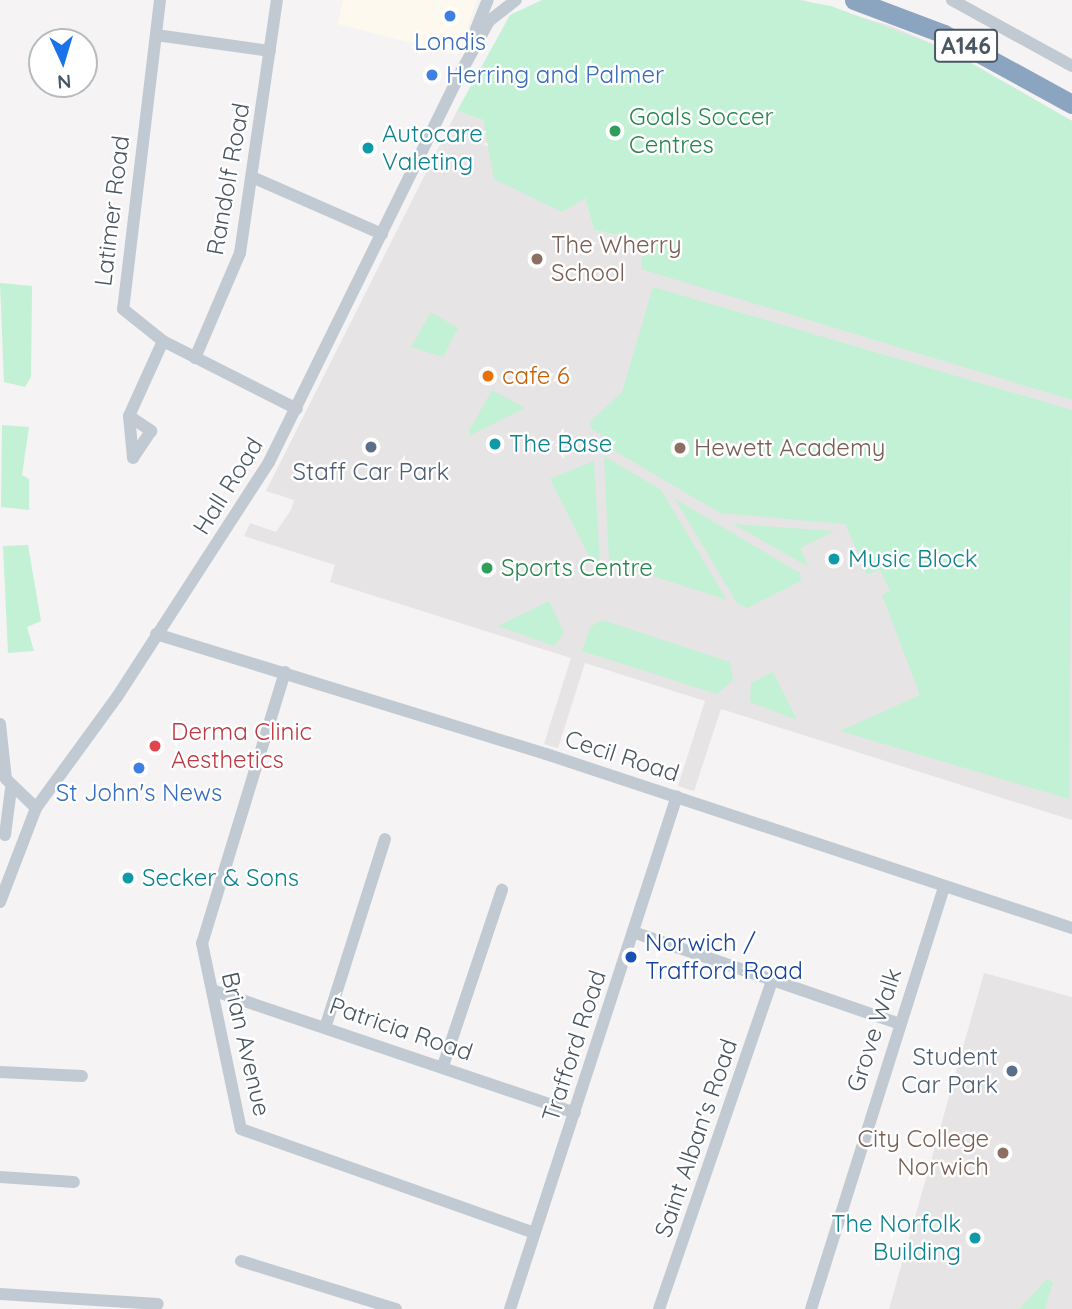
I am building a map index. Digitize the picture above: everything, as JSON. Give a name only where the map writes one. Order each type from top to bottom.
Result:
[{"type":"highway","name":"A146","points":[[854,0],[944,34],[1072,104]]},
{"type":"street","name":"Latimer Road","points":[[160,0],[121,295],[128,317],[163,341],[297,409]]},
{"type":"street","name":"Randolf Road","points":[[195,358],[240,253],[277,0]]},
{"type":"street","name":"Hall Road","points":[[461,72],[488,0]]},
{"type":"street","name":"Hall Road","points":[[0,902],[36,808],[99,722],[297,409],[461,72],[489,21],[516,0]]},
{"type":"street","points":[[952,0],[1072,66]]},
{"type":"street","points":[[156,35],[270,51]]},
{"type":"street","points":[[252,177],[382,234]]},
{"type":"street","points":[[129,416],[163,341]]},
{"type":"street","name":"Cecil Road","points":[[156,634],[677,796],[1072,928]]},
{"type":"street","name":"Brian Avenue","points":[[285,672],[202,943],[241,1129],[534,1233]]},
{"type":"street","points":[[0,724],[2,772],[11,789],[36,808]]},
{"type":"street","points":[[5,835],[11,789]]},
{"type":"street","name":"Trafford Road","points":[[510,1309],[677,796]]},
{"type":"street","points":[[326,1025],[385,839]]},
{"type":"street","name":"Grove Walk","points":[[811,1309],[898,1023],[944,887]]},
{"type":"street","points":[[443,1066],[502,890]]},
{"type":"street","points":[[633,932],[898,1023]]},
{"type":"street","name":"Saint Alban's Road","points":[[659,1309],[772,980]]},
{"type":"street","name":"Patricia Road","points":[[212,990],[326,1025],[575,1113]]},
{"type":"street","points":[[0,1072],[82,1076]]},
{"type":"street","points":[[0,1177],[74,1182]]},
{"type":"street","points":[[241,1261],[396,1309]]},
{"type":"street","points":[[0,1294],[158,1304]]},
{"type":"shaded area","points":[[343,0],[477,0],[458,55],[338,24]]},
{"type":"shaded area","name":"Hewett Academy","points":[[744,0],[803,0],[891,26],[950,51],[1072,121],[1072,820],[721,709],[694,791],[687,789],[678,786],[705,701],[585,663],[558,748],[544,744],[571,658],[330,582],[335,565],[244,536],[250,523],[276,532],[291,510],[294,500],[266,491],[457,111],[483,120],[489,142],[483,144],[585,198],[594,230],[643,240]]},
{"type":"shaded area","name":"City College Norwich","points":[[984,973],[1072,997],[1072,1309],[889,1309]]},
{"type":"green space","points":[[542,0],[797,0],[831,6],[950,51],[1072,121],[1072,400],[641,269],[643,240],[594,230],[585,198],[562,212],[494,179],[483,120],[457,111],[510,15]]},
{"type":"green space","points":[[0,283],[32,286],[31,377],[25,387],[4,382]]},
{"type":"green space","points":[[653,287],[1072,410],[1069,799],[840,731],[920,695],[882,595],[890,591],[880,570],[867,574],[845,524],[720,513],[608,447],[607,437],[592,430],[589,423],[622,392]]},
{"type":"green space","points":[[431,312],[458,328],[443,357],[411,347]]},
{"type":"green space","points":[[492,390],[525,408],[469,436],[470,429]]},
{"type":"green space","points":[[2,425],[29,427],[22,475],[29,479],[29,510],[1,507]]},
{"type":"green space","points":[[604,456],[661,490],[727,600],[609,562]]},
{"type":"green space","points":[[594,461],[600,565],[592,562],[550,479]]},
{"type":"green space","points":[[675,499],[800,573],[801,581],[747,608],[737,603]]},
{"type":"green space","points":[[733,524],[835,531],[800,548],[809,567]]},
{"type":"green space","points":[[28,545],[41,621],[27,627],[34,651],[8,653],[3,546]]},
{"type":"green space","points":[[549,601],[564,633],[554,646],[498,626]]},
{"type":"green space","points":[[602,620],[730,662],[733,680],[717,694],[582,651],[590,627]]},
{"type":"green space","points":[[773,672],[797,720],[750,702],[751,683]]},
{"type":"green space","points":[[1047,1279],[1053,1282],[1045,1309],[1019,1309]]},
{"type":"place","name":"Londis","points":[[450,16]]},
{"type":"place","name":"Herring and Palmer","points":[[432,75]]},
{"type":"place","name":"Goals Soccer Centres","points":[[615,131]]},
{"type":"place","name":"Autocare Valeting","points":[[368,148]]},
{"type":"place","name":"The Wherry School","points":[[537,259]]},
{"type":"place","name":"cafe 6","points":[[488,376]]},
{"type":"place","name":"The Base","points":[[495,444]]},
{"type":"place","name":"Staff Car Park","points":[[371,447]]},
{"type":"place","name":"Hewett Academy","points":[[680,448]]},
{"type":"place","name":"Music Block","points":[[834,559]]},
{"type":"place","name":"Sports Centre","points":[[487,568]]},
{"type":"place","name":"Derma Clinic Aesthetics","points":[[155,746]]},
{"type":"place","name":"St John's News","points":[[139,768]]},
{"type":"place","name":"Secker & Sons","points":[[128,878]]},
{"type":"place","name":"Norwich / Trafford Road","points":[[631,957]]},
{"type":"place","name":"Student Car Park","points":[[1012,1071]]},
{"type":"place","name":"City College Norwich","points":[[1003,1153]]},
{"type":"place","name":"The Norfolk Building","points":[[975,1238]]}]
